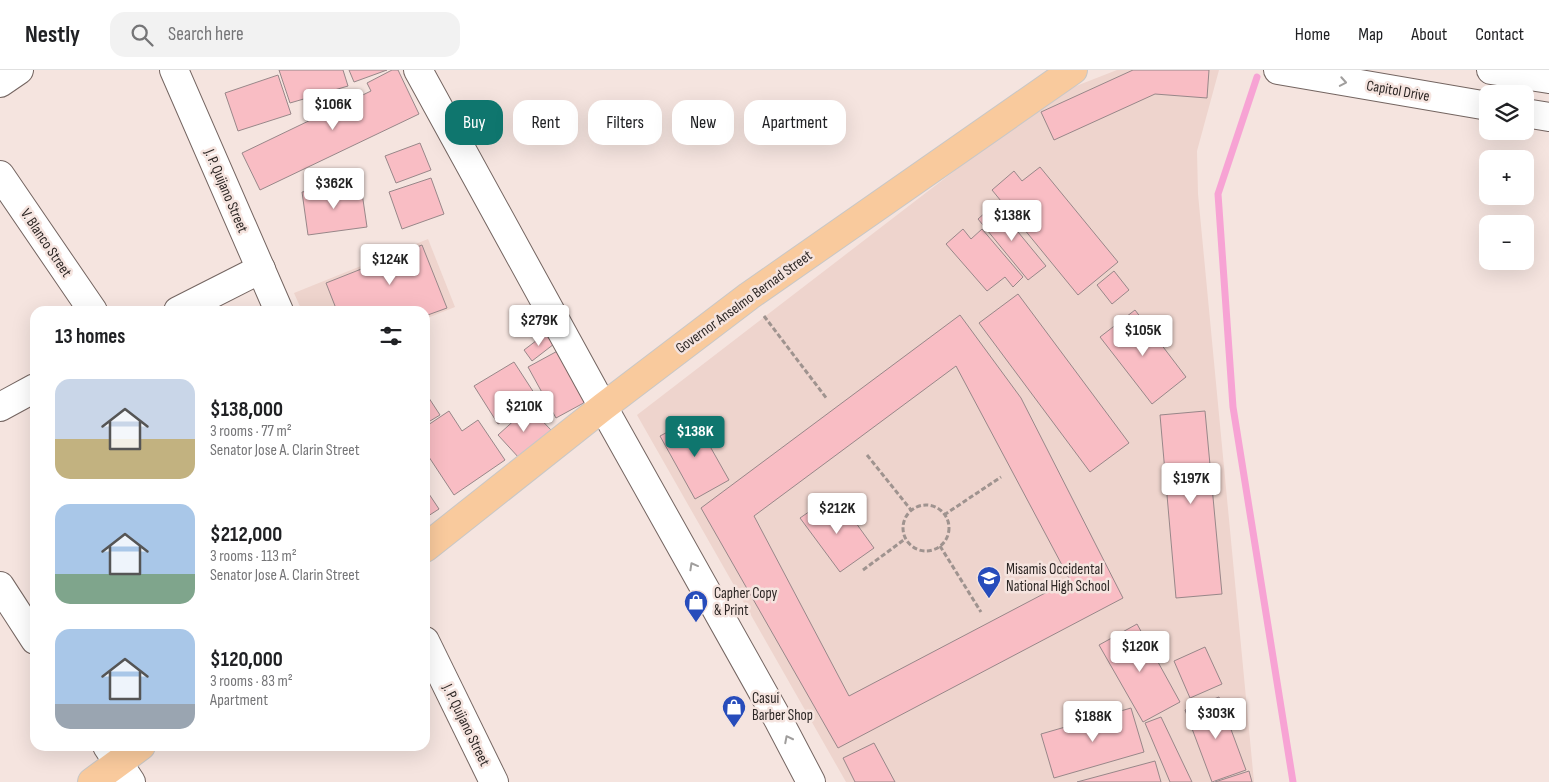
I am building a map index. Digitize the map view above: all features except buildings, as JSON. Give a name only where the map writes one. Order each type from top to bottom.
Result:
[{"type":"main road","name":"Governor Anselmo Bernad Street","points":[[430,544],[603,407],[749,296],[1074,70]]},
{"type":"main road","points":[[92,782],[135,751]]},
{"type":"street","points":[[0,83],[19,70]]},
{"type":"street","name":"J. P. Quijano Street","points":[[174,70],[277,306]]},
{"type":"street","points":[[418,70],[603,407],[770,704],[811,782]]},
{"type":"street","name":"Capitol Drive","points":[[1278,70],[1375,78],[1479,104]]},
{"type":"street","points":[[1491,70],[1549,80]]},
{"type":"street","points":[[1534,114],[1549,117]]},
{"type":"street","name":"V. Blanco Street","points":[[0,175],[89,306]]},
{"type":"street","points":[[188,306],[261,270]]},
{"type":"street","points":[[0,407],[30,391]]},
{"type":"street","points":[[0,586],[30,632]]},
{"type":"street","name":"J. P. Quijano Street","points":[[430,651],[494,782]]},
{"type":"path","points":[[749,296],[826,399]]},
{"type":"path","points":[[867,455],[911,510]]},
{"type":"path","points":[[944,514],[1002,477]]},
{"type":"path","points":[[921,505],[928,505],[936,507],[944,514],[949,526],[948,534],[945,541],[934,550],[918,550],[912,547],[905,539],[902,527],[904,520],[911,510],[921,505]]},
{"type":"path","points":[[863,570],[905,539]]},
{"type":"path","points":[[940,546],[981,612]]},
{"type":"shaded area","name":"Misamis Occidental National High School","points":[[1117,70],[1219,70],[1197,151],[1198,194],[1254,782],[846,782],[637,415],[1053,95]]},
{"type":"shaded area","points":[[428,239],[455,307],[430,317],[430,306],[300,306],[294,293]]},
{"type":"waterway","points":[[1257,77],[1218,194],[1233,407],[1293,782]]},
{"type":"place","name":"Misamis Occidental National High School","points":[[989,599]]},
{"type":"place","name":"Capher Copy & Print","points":[[696,623]]},
{"type":"place","name":"Casui Barber Shop","points":[[734,728]]}]
